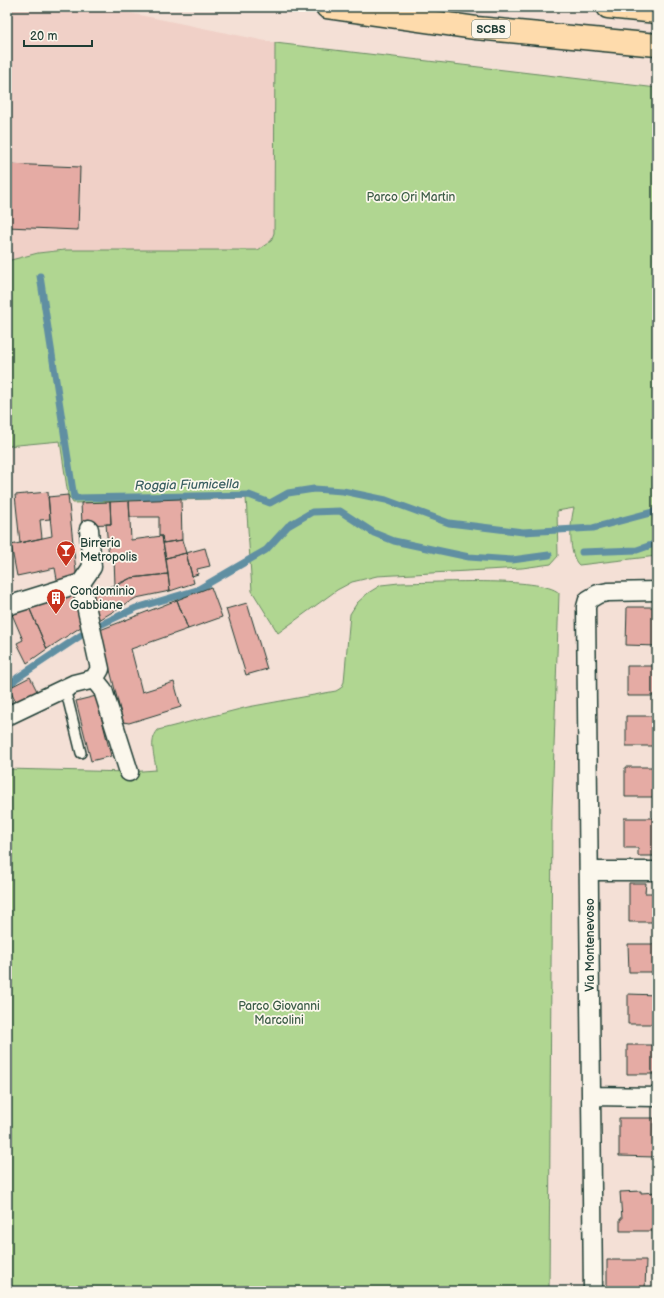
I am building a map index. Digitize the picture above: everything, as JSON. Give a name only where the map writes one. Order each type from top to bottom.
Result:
[{"type":"highway","name":"SCBS","points":[[327,7],[476,28],[657,45]]},
{"type":"highway","points":[[608,7],[657,12]]},
{"type":"street","points":[[7,606],[81,583],[92,567],[89,529]]},
{"type":"street","points":[[7,716],[65,688],[94,679],[100,670],[81,583]]},
{"type":"street","name":"Via Montenevoso","points":[[593,1291],[590,1096],[590,871],[586,607],[588,600],[598,594],[608,592],[657,591]]},
{"type":"street","points":[[94,679],[103,690],[129,772]]},
{"type":"street","points":[[590,871],[657,872]]},
{"type":"street","points":[[590,1096],[657,1097]]},
{"type":"lane","points":[[65,688],[81,753]]},
{"type":"shaded area","points":[[7,7],[101,7],[275,43],[274,233],[271,241],[258,250],[65,250],[38,253],[7,261]]},
{"type":"green space","name":"Parco Ori Martin","points":[[275,43],[657,88],[657,556],[579,565],[573,554],[571,538],[574,508],[557,511],[558,556],[551,564],[522,568],[377,576],[352,582],[337,590],[278,633],[252,591],[246,498],[73,503],[68,495],[60,441],[7,446],[7,261],[38,253],[65,250],[258,250],[271,241],[274,233]]},
{"type":"green space","name":"Parco Giovanni Marcolini","points":[[508,582],[531,584],[548,588],[559,593],[552,809],[549,1291],[7,1291],[7,769],[129,772],[156,770],[153,739],[158,730],[248,707],[336,691],[341,688],[344,682],[350,614],[357,603],[368,593],[381,585],[399,583]]},
{"type":"building","points":[[7,164],[80,167],[78,230],[7,227]]},
{"type":"building","points":[[48,492],[50,519],[40,520],[42,538],[20,543],[15,495]]},
{"type":"building","points":[[68,495],[77,581],[58,585],[55,568],[17,576],[11,545],[52,536],[48,497]]},
{"type":"building","points":[[181,499],[182,540],[163,543],[162,536],[159,536],[159,517],[130,517],[129,501]]},
{"type":"building","points":[[129,501],[131,540],[162,536],[168,574],[131,578],[115,585],[114,558],[109,558],[106,524],[111,524],[110,502]]},
{"type":"building","points":[[110,502],[111,524],[82,525],[81,503]]},
{"type":"building","points":[[182,540],[186,553],[166,558],[163,543]]},
{"type":"building","points":[[205,548],[210,566],[197,569],[198,574],[192,576],[186,553]]},
{"type":"building","points":[[186,553],[194,583],[170,591],[166,558]]},
{"type":"building","points":[[168,574],[170,591],[136,598],[99,620],[91,591],[120,584],[131,578]]},
{"type":"building","points":[[211,587],[222,617],[188,629],[177,600]]},
{"type":"building","name":"Condominio Gabbiane","points":[[72,590],[84,625],[47,649],[28,605]]},
{"type":"building","points":[[177,600],[188,629],[131,649],[142,692],[174,682],[181,707],[129,723],[123,722],[100,630]]},
{"type":"building","points":[[247,603],[267,669],[246,675],[226,609]]},
{"type":"building","points":[[28,605],[47,649],[27,663],[17,643],[23,640],[11,612]]},
{"type":"building","points":[[627,607],[653,607],[653,616],[657,616],[657,646],[626,645]]},
{"type":"building","points":[[627,666],[657,666],[657,696],[627,696]]},
{"type":"building","points":[[30,677],[38,693],[16,703],[9,688]]},
{"type":"building","points":[[96,696],[111,756],[91,761],[76,701]]},
{"type":"building","points":[[626,716],[657,716],[657,746],[626,746]]},
{"type":"building","points":[[625,767],[657,767],[657,797],[625,797]]},
{"type":"building","points":[[654,809],[657,809],[657,848],[654,848],[654,856],[638,856],[638,848],[624,848],[624,818],[654,818]]},
{"type":"building","points":[[629,883],[646,883],[645,893],[657,893],[657,922],[629,922]]},
{"type":"building","points":[[628,944],[657,944],[657,972],[629,972]]},
{"type":"building","points":[[628,994],[657,995],[657,1024],[628,1024]]},
{"type":"building","points":[[627,1045],[657,1045],[657,1074],[627,1074]]},
{"type":"building","points":[[619,1118],[654,1118],[654,1157],[619,1156]]},
{"type":"building","points":[[641,1191],[641,1193],[657,1192],[657,1231],[620,1231],[620,1219],[622,1219],[620,1192]]},
{"type":"building","points":[[607,1260],[646,1260],[645,1291],[607,1291]]},
{"type":"waterway","name":"Roggia Fiumicella","points":[[40,276],[74,498],[249,495],[270,503],[288,493],[314,489],[343,491],[386,500],[449,523],[523,532],[593,528],[657,511]]},
{"type":"waterway","points":[[7,687],[17,678],[89,630],[136,608],[197,590],[266,550],[288,526],[312,512],[340,511],[374,533],[394,541],[469,557],[512,560],[549,555]]},
{"type":"waterway","points":[[582,552],[637,550],[657,543]]},
{"type":"place","name":"Birreria Metropolis","points":[[66,567]]},
{"type":"place","name":"Condominio Gabbiane","points":[[56,615]]}]
